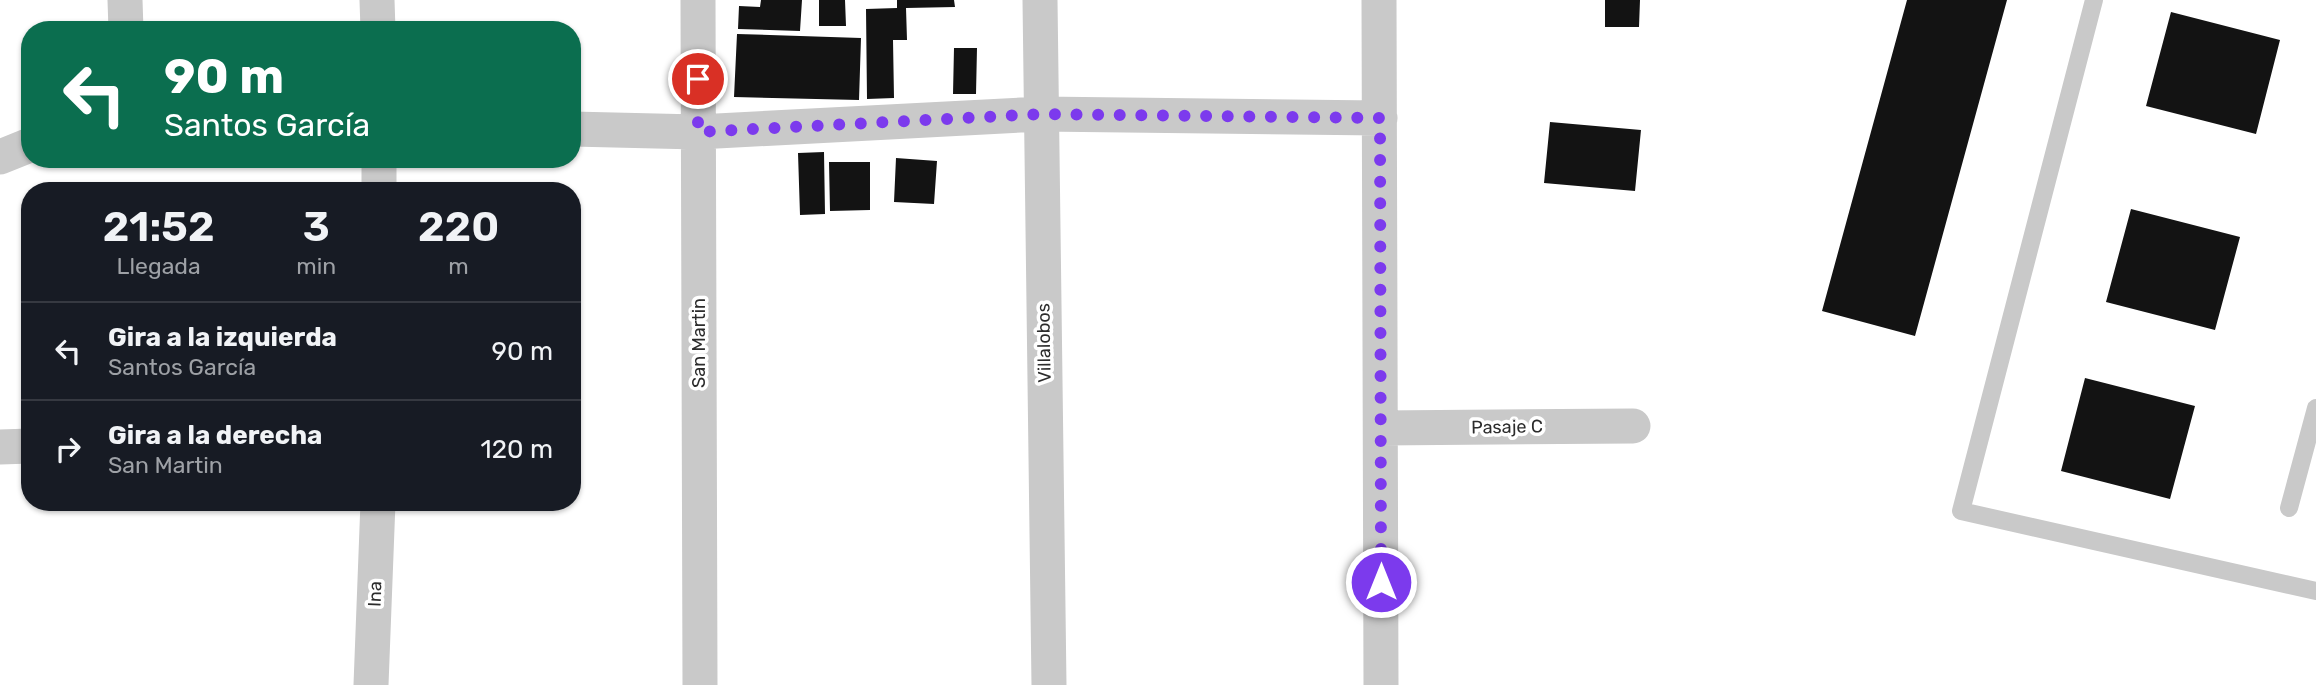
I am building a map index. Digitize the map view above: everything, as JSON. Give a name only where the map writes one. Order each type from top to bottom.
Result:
[{"type":"street","points":[[125,0],[125,21]]},
{"type":"street","points":[[377,0],[378,21]]},
{"type":"street","name":"San Martin","points":[[698,0],[700,685]]},
{"type":"street","name":"Villalobos","points":[[1040,0],[1049,685]]},
{"type":"street","points":[[1380,0],[1381,685]]},
{"type":"street","points":[[581,129],[698,132],[1041,114],[1380,118]]},
{"type":"street","points":[[0,157],[21,149]]},
{"type":"street","name":"Pasaje C","points":[[1381,428],[1633,426]]},
{"type":"street","points":[[0,447],[21,446]]},
{"type":"street","name":"Ina","points":[[371,685],[378,511]]},
{"type":"lane","points":[[2095,0],[1961,512],[2316,592]]},
{"type":"lane","points":[[2289,508],[2316,408]]},
{"type":"building","points":[[761,0],[802,0],[800,31],[738,29],[739,6],[760,7]]},
{"type":"building","points":[[819,0],[845,0],[846,26],[819,26]]},
{"type":"building","points":[[897,0],[954,0],[955,7],[906,8],[907,40],[893,40],[894,98],[867,99],[866,9],[897,8]]},
{"type":"building","points":[[1605,0],[1640,0],[1639,27],[1605,27]]},
{"type":"building","points":[[1907,0],[2007,0],[1915,336],[1822,311]]},
{"type":"building","points":[[2171,12],[2280,40],[2256,134],[2146,106]]},
{"type":"building","points":[[737,34],[861,38],[859,100],[734,97]]},
{"type":"building","points":[[954,48],[977,48],[976,94],[953,94]]},
{"type":"building","points":[[1550,122],[1641,130],[1635,191],[1544,183]]},
{"type":"building","points":[[824,152],[825,214],[800,215],[798,153]]},
{"type":"building","points":[[896,158],[937,161],[934,204],[894,202]]},
{"type":"building","points":[[829,162],[870,162],[870,210],[830,211]]},
{"type":"building","points":[[2131,209],[2240,237],[2215,330],[2106,302]]},
{"type":"building","points":[[2085,378],[2195,406],[2170,499],[2061,471]]},
{"type":"route","points":[[698,79],[698,132],[1041,114],[1380,118],[1381,582]]}]
